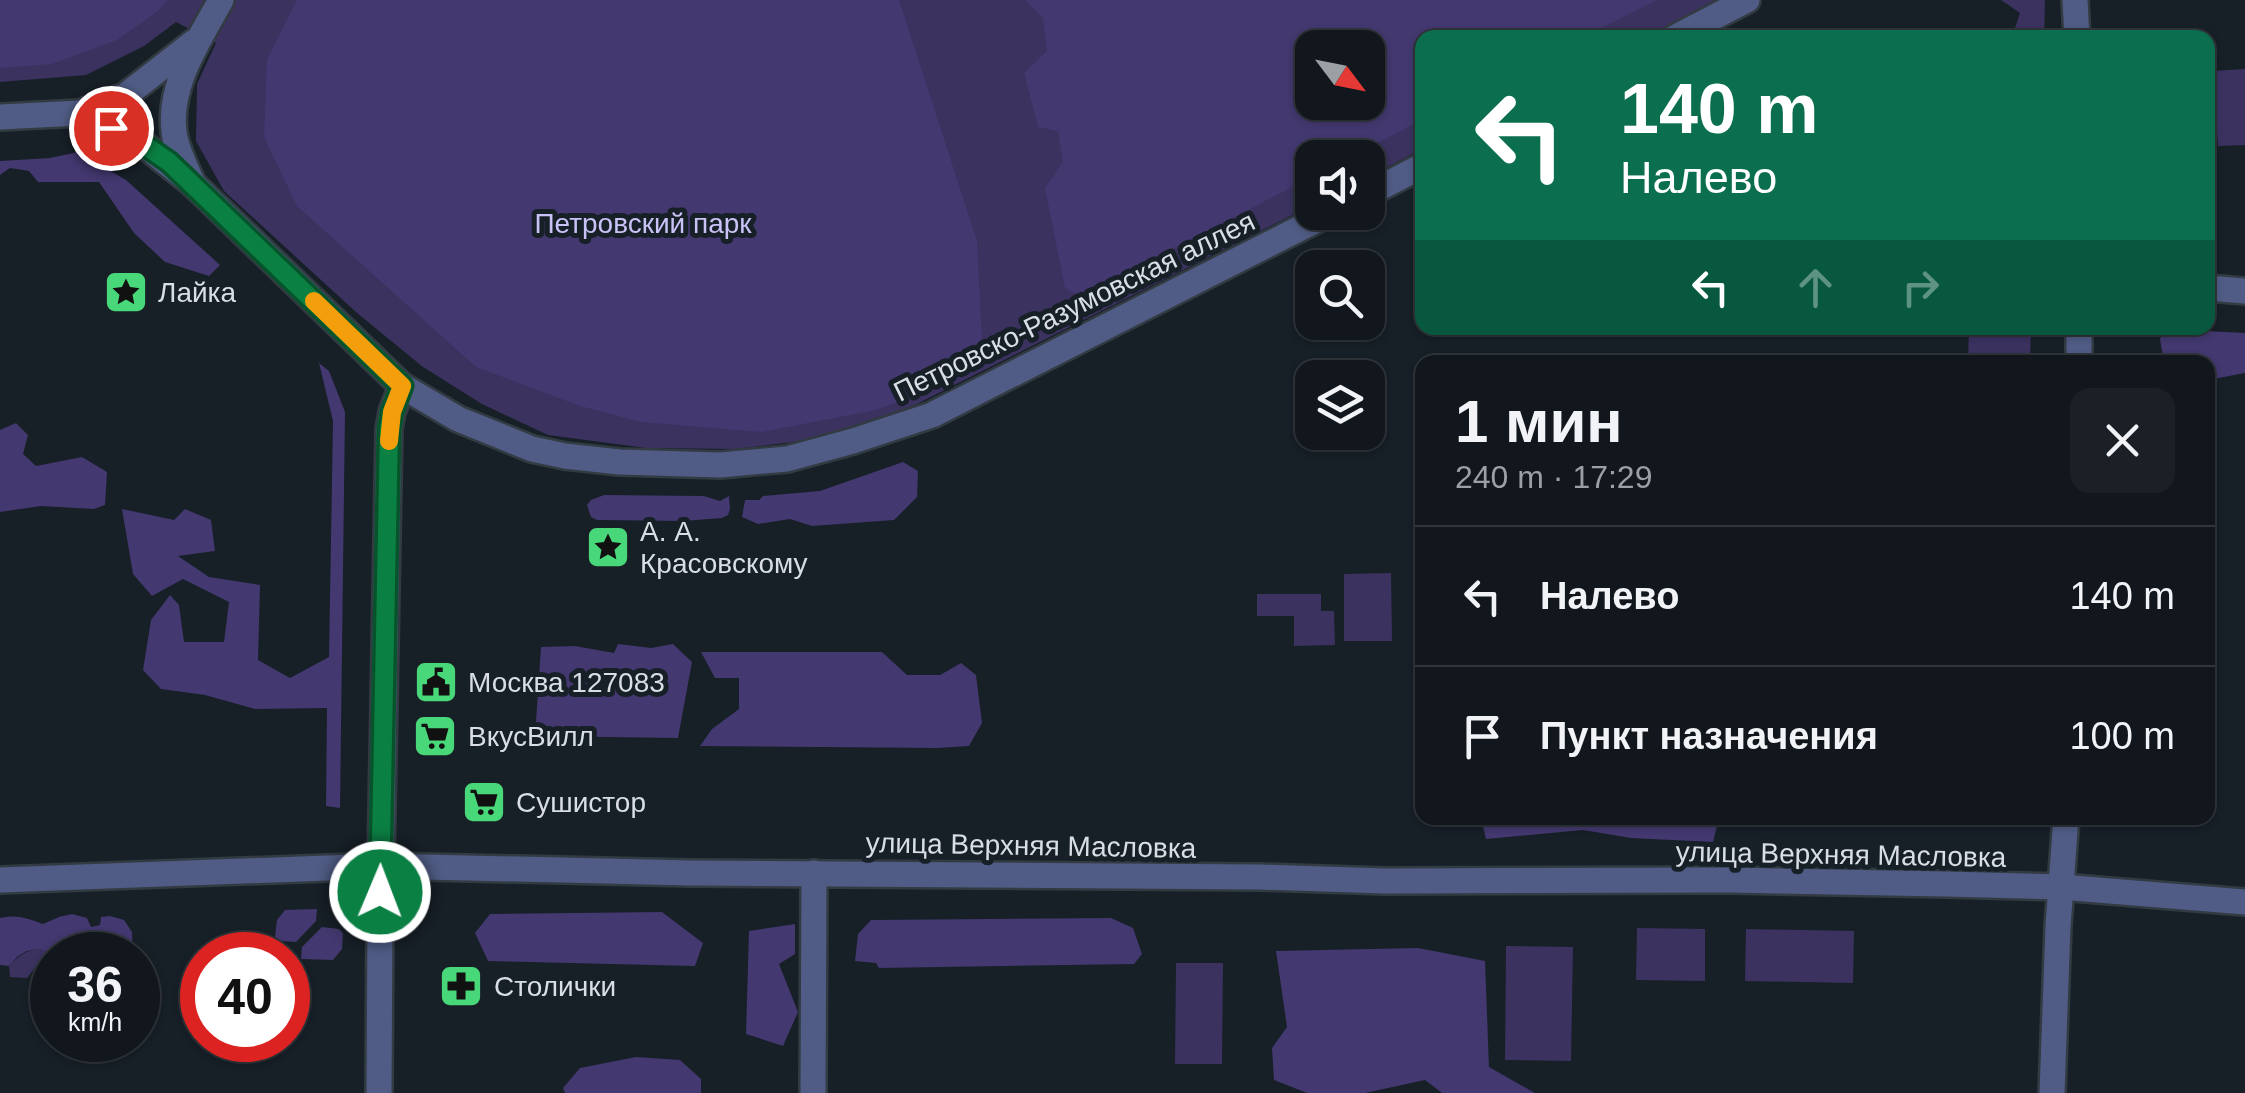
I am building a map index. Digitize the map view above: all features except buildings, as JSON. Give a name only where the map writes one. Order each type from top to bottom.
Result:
[{"type":"street","points":[[193,184],[174,135],[174,108],[186,67],[221,0]]},
{"type":"street","points":[[1689,30],[1747,0]]},
{"type":"street","points":[[2076,0],[2077,30]]},
{"type":"street","points":[[79,113],[125,96],[202,36]]},
{"type":"street","name":"Петровско-Разумовская аллея","points":[[0,117],[79,113],[143,144],[193,184],[402,386],[458,419],[532,449],[565,456],[732,465],[787,459],[853,441],[932,415],[1297,230]]},
{"type":"street","points":[[1385,185],[1415,170]]},
{"type":"street","points":[[2215,289],[2245,291]]},
{"type":"street","points":[[379,1093],[389,429],[402,386]]},
{"type":"street","points":[[2052,1093],[2066,825]]},
{"type":"street","name":"улица Верхняя Масловка","points":[[0,880],[381,866],[1448,882],[1729,880],[2061,888],[2245,902]]},
{"type":"street","points":[[812,1093],[814,874]]},
{"type":"green space","name":"Петровский парк","points":[[0,0],[1720,0],[1659,30],[1415,30],[1415,153],[1385,168],[1385,140],[1295,140],[1295,214],[911,407],[809,440],[736,449],[646,448],[548,435],[482,404],[423,367],[357,313],[224,191],[196,141],[197,84],[216,43],[176,22],[144,46],[86,75],[0,82]]},
{"type":"green space","points":[[0,0],[168,0],[117,40],[52,64],[0,68]]},
{"type":"green space","points":[[297,0],[899,0],[977,241],[983,363],[956,380],[876,410],[762,432],[641,422],[580,406],[476,367],[297,206],[264,137],[267,60]]},
{"type":"green space","points":[[1025,0],[1657,0],[1597,30],[1415,30],[1415,124],[1383,140],[1295,140],[1295,186],[1080,296],[1065,288],[1045,188],[1063,162],[1058,131],[1038,127],[1024,73],[1047,51],[1043,18]]},
{"type":"green space","points":[[2001,0],[2045,0],[2044,30],[2014,30],[2020,13]]},
{"type":"green space","points":[[2245,69],[2245,145],[2218,146],[2215,71]]},
{"type":"green space","points":[[78,152],[126,180],[220,265],[209,276],[165,262],[134,233],[99,182],[38,182],[29,171],[10,168],[0,175],[0,161]]},
{"type":"green space","points":[[2245,333],[2245,373],[2215,379],[2215,355],[2163,355],[2162,335]]},
{"type":"green space","points":[[1969,335],[2031,335],[2030,355],[1968,355]]},
{"type":"green space","points":[[319,363],[329,371],[345,412],[340,808],[326,806],[327,708],[255,709],[205,695],[161,689],[143,670],[151,620],[170,595],[179,605],[184,642],[224,642],[229,602],[183,579],[152,596],[133,574],[122,509],[174,520],[185,509],[211,520],[215,551],[178,556],[209,577],[260,585],[258,660],[290,678],[329,657],[333,421]]},
{"type":"green space","points":[[16,423],[28,435],[23,454],[36,466],[82,457],[107,472],[105,505],[94,509],[41,506],[0,512],[0,430]]},
{"type":"green space","points":[[903,462],[918,471],[917,497],[894,520],[812,526],[790,519],[758,524],[742,517],[745,500],[820,491]]},
{"type":"green space","points":[[604,495],[704,496],[720,501],[729,496],[730,509],[722,518],[597,520],[591,517],[587,505]]},
{"type":"green space","points":[[1391,573],[1392,641],[1344,641],[1344,574]]},
{"type":"green space","points":[[1257,594],[1321,594],[1321,611],[1334,611],[1335,645],[1294,646],[1294,616],[1257,616]]},
{"type":"green space","points":[[618,644],[651,648],[673,644],[692,662],[678,738],[535,736],[541,647],[575,646],[614,653]]},
{"type":"green space","points":[[701,652],[882,652],[907,675],[940,675],[961,663],[976,675],[982,723],[969,746],[700,746],[712,729],[739,709],[739,678],[715,678]]},
{"type":"green space","points":[[1483,825],[1717,825],[1713,842],[1631,838],[1583,830],[1486,839]]},
{"type":"green space","points":[[317,909],[316,921],[306,932],[276,932],[277,920],[285,910]]},
{"type":"green space","points":[[662,912],[703,943],[695,966],[488,961],[475,933],[490,914]]},
{"type":"green space","points":[[72,914],[87,918],[91,927],[100,925],[101,917],[110,916],[124,920],[132,932],[30,932],[30,950],[9,966],[0,965],[0,918],[22,917],[43,924]]},
{"type":"green space","points":[[1111,918],[1133,928],[1142,954],[1134,964],[879,968],[876,963],[855,961],[858,934],[871,920]]},
{"type":"green space","points":[[795,924],[795,954],[779,964],[798,1012],[783,1046],[746,1034],[749,931]]},
{"type":"green space","points":[[322,927],[343,933],[342,949],[333,960],[310,959],[310,939]]},
{"type":"green space","points":[[1637,928],[1705,929],[1705,981],[1636,980]]},
{"type":"green space","points":[[1746,929],[1854,931],[1853,983],[1745,981]]},
{"type":"green space","points":[[1506,946],[1573,947],[1571,1061],[1505,1060]]},
{"type":"green space","points":[[1418,948],[1485,961],[1489,1067],[1535,1093],[1442,1093],[1425,1080],[1365,1093],[1307,1093],[1274,1080],[1272,1048],[1287,1027],[1276,951]]},
{"type":"green space","points":[[30,952],[30,974],[27,978],[10,977],[9,966]]},
{"type":"green space","points":[[1176,963],[1223,963],[1222,1064],[1175,1064]]},
{"type":"green space","points":[[636,1057],[680,1060],[701,1079],[701,1093],[565,1093],[563,1088],[580,1068]]},
{"type":"slow traffic","points":[[314,301],[402,386],[392,412],[389,441]]},
{"type":"place","name":"Лайка","points":[[126,292]]},
{"type":"place","name":"А. А. Красовскому","points":[[608,547]]},
{"type":"place","name":"Москва 127083","points":[[436,682]]},
{"type":"place","name":"ВкусВилл","points":[[435,736]]},
{"type":"place","name":"Сушистор","points":[[484,802]]},
{"type":"place","name":"Столички","points":[[461,986]]},
{"type":"route","points":[[111,128],[169,162],[402,386],[389,429],[380,892]]}]
